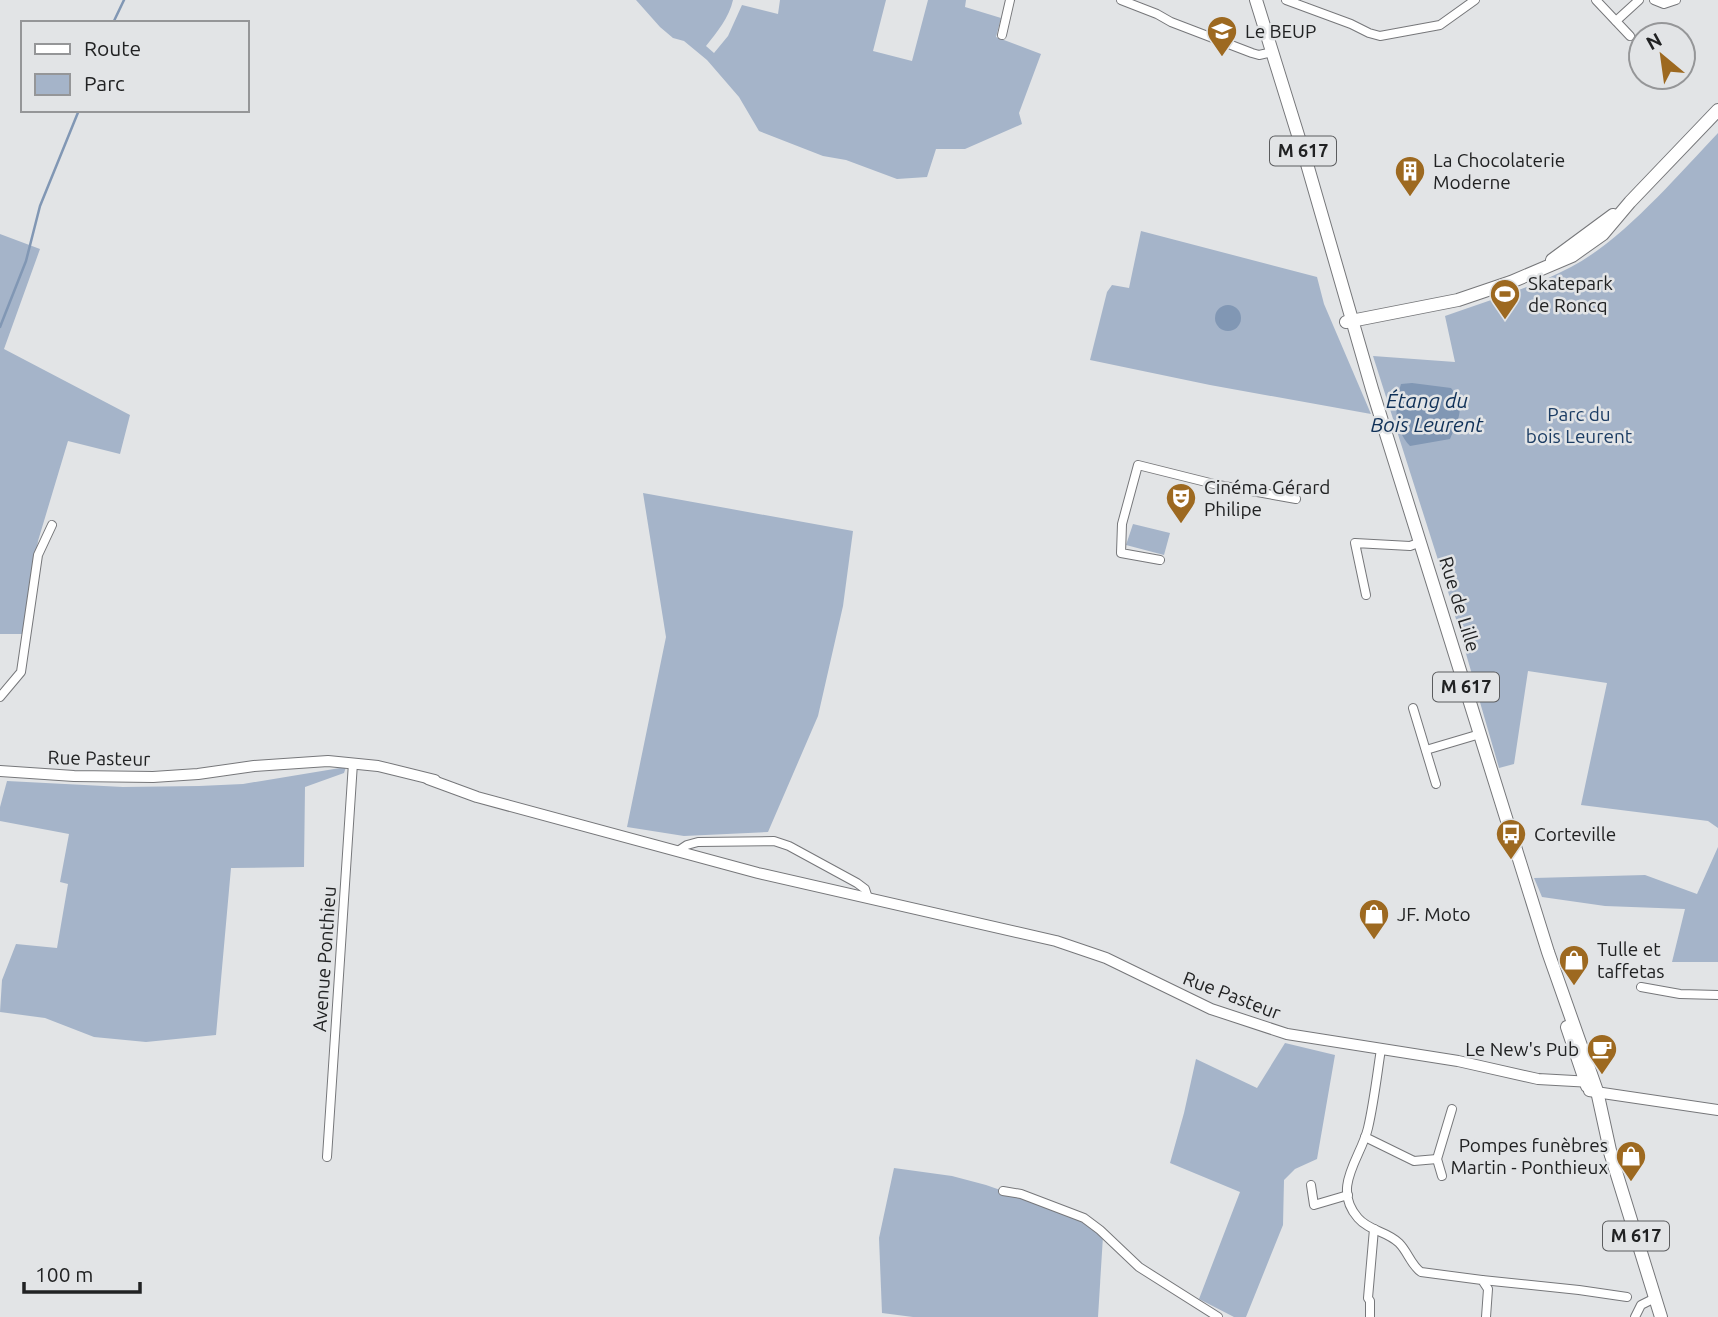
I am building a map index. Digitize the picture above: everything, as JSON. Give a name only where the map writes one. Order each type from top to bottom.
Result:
[{"type":"main road","name":"Rue de Lille","points":[[1253,0],[1350,321],[1548,952],[1562,1009],[1591,1087],[1661,1317]]},
{"type":"main road","points":[[1350,321],[1443,304],[1521,278],[1552,261],[1630,202],[1718,110]]},
{"type":"main road","name":"Rue Pasteur","points":[[0,771],[99,777],[198,774],[222,776],[242,774],[279,764],[320,761],[353,763],[454,783],[525,809],[758,873],[1023,932],[1083,949],[1138,972],[1184,998],[1272,1030],[1309,1039],[1458,1061],[1538,1079],[1718,1110]]},
{"type":"street","points":[[1002,35],[1010,0]]},
{"type":"street","points":[[1121,0],[1252,53],[1269,53]]},
{"type":"street","points":[[1286,0],[1380,36],[1440,25],[1475,0]]},
{"type":"street","points":[[1596,0],[1627,33]]},
{"type":"street","points":[[1616,21],[1639,0]]},
{"type":"street","points":[[1654,0],[1664,4],[1676,0]]},
{"type":"street","points":[[1160,560],[1121,553],[1122,524],[1138,465],[1218,485],[1296,499]]},
{"type":"street","points":[[0,697],[21,672],[38,555],[52,525]]},
{"type":"street","points":[[1366,595],[1354,544],[1410,546],[1421,542]]},
{"type":"street","points":[[1413,708],[1436,784]]},
{"type":"street","points":[[1426,750],[1480,734]]},
{"type":"street","name":"Avenue Ponthieu","points":[[327,1157],[353,763]]},
{"type":"street","name":"Rue Pasteur","points":[[678,851],[698,842],[775,841],[857,883],[865,889],[868,898]]},
{"type":"street","points":[[1641,987],[1718,995]]},
{"type":"street","points":[[1381,1049],[1366,1137],[1350,1170],[1348,1195],[1356,1216],[1397,1241],[1421,1272],[1627,1297]]},
{"type":"street","points":[[1442,1176],[1437,1159],[1452,1109]]},
{"type":"street","points":[[1366,1137],[1403,1158],[1414,1161],[1437,1159]]},
{"type":"street","points":[[1311,1185],[1314,1210],[1348,1195]]},
{"type":"street","points":[[1003,1191],[1021,1194],[1084,1218],[1139,1267],[1218,1317]]},
{"type":"street","points":[[1370,1317],[1368,1298],[1374,1229]]},
{"type":"street","points":[[1482,1280],[1488,1289],[1486,1317]]},
{"type":"street","points":[[1635,1317],[1641,1305],[1655,1298]]},
{"type":"green space","points":[[636,0],[733,0],[726,19],[706,46],[714,53],[728,36],[742,5],[778,14],[780,0],[886,0],[873,51],[912,61],[928,0],[966,0],[965,7],[1001,18],[996,37],[1041,54],[1019,113],[1022,124],[965,149],[936,149],[927,177],[897,179],[846,160],[823,156],[759,131],[739,97],[707,60],[684,41],[673,38]]},
{"type":"green space","name":"Parc du bois Leurent","points":[[1718,133],[1718,828],[1708,821],[1581,805],[1607,683],[1528,671],[1514,764],[1499,768],[1447,588],[1373,356],[1455,362],[1445,316],[1509,294],[1571,267],[1591,255],[1649,206]]},
{"type":"green space","points":[[1141,231],[1317,277],[1324,304],[1371,414],[1090,360],[1107,292],[1112,285],[1129,288]]},
{"type":"green space","points":[[0,234],[40,249],[4,349],[130,415],[120,454],[68,441],[38,541],[24,634],[0,634]]},
{"type":"green space","points":[[643,493],[853,531],[843,606],[818,716],[768,832],[684,836],[627,827],[666,637]]},
{"type":"green space","points":[[1133,524],[1170,533],[1164,555],[1126,545]]},
{"type":"green space","points":[[346,767],[344,773],[305,787],[304,867],[231,868],[216,1035],[146,1042],[94,1037],[45,1018],[0,1012],[2,980],[16,944],[57,948],[68,884],[60,882],[69,834],[0,821],[0,807],[7,781],[123,787],[199,786],[243,784]]},
{"type":"green space","points":[[1718,847],[1718,962],[1672,962],[1685,909],[1605,906],[1542,897],[1534,878],[1645,875],[1697,894]]},
{"type":"green space","points":[[1285,1043],[1335,1055],[1317,1159],[1295,1169],[1284,1180],[1283,1225],[1246,1317],[1234,1317],[1199,1299],[1240,1192],[1170,1163],[1196,1059],[1257,1088]]},
{"type":"green space","points":[[894,1168],[952,1176],[986,1185],[1074,1216],[1103,1236],[1098,1317],[913,1317],[882,1313],[879,1238]]},
{"type":"water","points":[[1228,305],[1237,309],[1241,318],[1237,327],[1228,331],[1219,327],[1215,318],[1219,309]]},
{"type":"water","name":"Étang du Bois Leurent","points":[[1401,384],[1451,388],[1456,395],[1460,407],[1450,439],[1410,446],[1405,439],[1398,425],[1397,401]]},
{"type":"waterway","points":[[114,21],[124,0]]},
{"type":"waterway","points":[[0,327],[26,261],[40,206],[78,112]]},
{"type":"place","name":"Le BEUP","points":[[1222,58]]},
{"type":"place","name":"La Chocolaterie Moderne","points":[[1410,198]]},
{"type":"place","name":"Skatepark de Roncq","points":[[1505,321]]},
{"type":"place","name":"Cinéma Gérard Philipe","points":[[1181,525]]},
{"type":"place","name":"Corteville","points":[[1511,861]]},
{"type":"place","name":"JF. Moto","points":[[1374,941]]},
{"type":"place","name":"Tulle et taffetas","points":[[1574,987]]},
{"type":"place","name":"Le New's Pub","points":[[1602,1076]]},
{"type":"place","name":"Pompes funèbres Martin - Ponthieux","points":[[1631,1183]]}]
